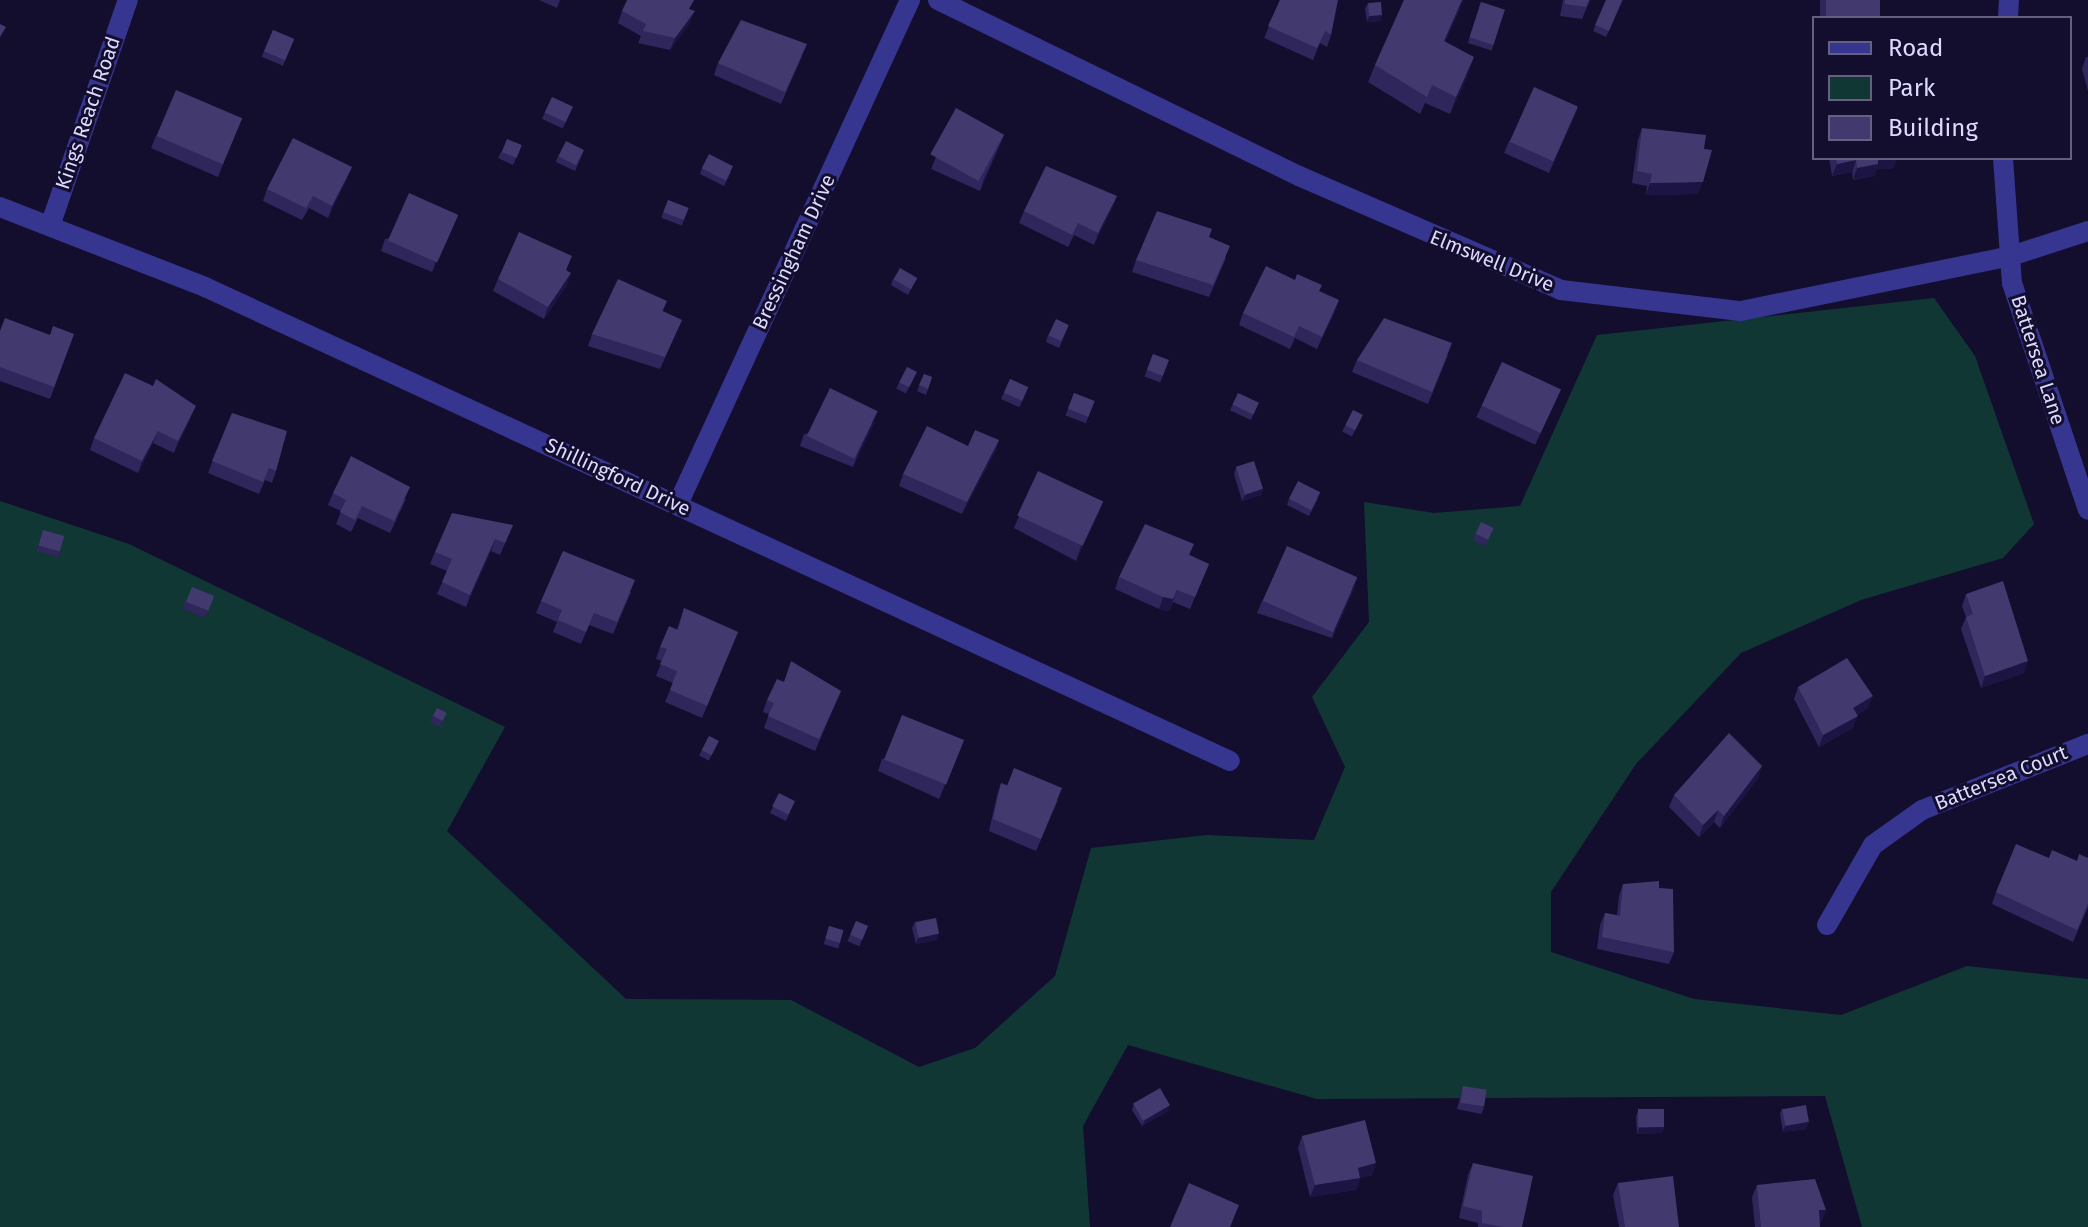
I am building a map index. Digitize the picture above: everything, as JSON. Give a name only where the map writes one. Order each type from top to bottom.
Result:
[{"type":"street","name":"Kings Reach Road","points":[[50,226],[128,0]]},
{"type":"street","name":"Bressingham Drive","points":[[678,504],[910,0]]},
{"type":"street","name":"Elmswell Drive","points":[[938,0],[1299,176],[1561,290],[1741,311],[2011,256],[2088,231]]},
{"type":"street","name":"Battersea Lane","points":[[2003,160],[2012,283],[2088,510]]},
{"type":"street","name":"Shillingford Drive","points":[[0,207],[205,287],[1230,761]]},
{"type":"street","name":"Battersea Court","points":[[1827,925],[1873,845],[1922,810],[2088,744]]},
{"type":"green space","points":[[1934,298],[1975,356],[2034,524],[2003,558],[1861,600],[1741,653],[1636,764],[1551,892],[1551,952],[1694,999],[1841,1015],[1967,966],[2088,979],[2088,1227],[1862,1227],[1825,1096],[1317,1099],[1128,1045],[1083,1126],[1090,1227],[0,1227],[0,501],[129,544],[505,727],[447,831],[626,999],[791,1000],[919,1067],[975,1048],[1055,976],[1091,848],[1207,835],[1314,840],[1345,767],[1312,697],[1369,622],[1364,502],[1434,513],[1520,506],[1597,335]]},
{"type":"building","points":[[627,0],[694,0],[689,9],[695,11],[675,38],[643,31],[646,24],[622,11]]},
{"type":"building","points":[[1280,0],[1338,0],[1331,35],[1325,31],[1317,48],[1268,26]]},
{"type":"building","points":[[1404,0],[1462,0],[1444,41],[1474,57],[1456,97],[1432,85],[1427,97],[1375,65]]},
{"type":"building","points":[[1565,0],[1589,0],[1586,7],[1565,4]]},
{"type":"building","points":[[1606,0],[1622,0],[1609,31],[1595,25]]},
{"type":"building","points":[[1826,0],[1880,0],[1880,16],[1826,16]]},
{"type":"building","points":[[1381,2],[1382,15],[1369,16],[1368,3]]},
{"type":"building","points":[[1481,2],[1505,10],[1493,45],[1470,37]]},
{"type":"building","points":[[741,20],[807,44],[785,92],[718,63]]},
{"type":"building","points":[[273,30],[294,39],[285,60],[264,51]]},
{"type":"building","points":[[1534,87],[1578,107],[1553,161],[1510,142]]},
{"type":"building","points":[[176,90],[242,118],[223,164],[156,136]]},
{"type":"building","points":[[552,97],[573,107],[566,122],[545,112]]},
{"type":"building","points":[[956,108],[1004,135],[978,181],[930,154]]},
{"type":"building","points":[[1642,128],[1706,135],[1704,149],[1712,150],[1703,182],[1650,183],[1652,174],[1637,171]]},
{"type":"building","points":[[293,138],[352,167],[332,206],[313,196],[306,208],[267,189]]},
{"type":"building","points":[[507,139],[522,145],[517,158],[502,152]]},
{"type":"building","points":[[566,141],[584,150],[576,165],[558,156]]},
{"type":"building","points":[[709,154],[733,166],[726,181],[702,168]]},
{"type":"building","points":[[1856,160],[1878,160],[1878,164],[1857,168]]},
{"type":"building","points":[[1046,166],[1117,196],[1098,233],[1078,223],[1072,235],[1024,211]]},
{"type":"building","points":[[409,193],[458,215],[437,262],[388,241]]},
{"type":"building","points":[[668,200],[689,208],[684,220],[663,212]]},
{"type":"building","points":[[1157,211],[1212,229],[1209,237],[1230,246],[1213,285],[1136,260]]},
{"type":"building","points":[[519,232],[572,256],[566,270],[571,273],[548,307],[498,279]]},
{"type":"building","points":[[1266,266],[1295,280],[1297,274],[1322,285],[1319,291],[1339,300],[1322,337],[1299,326],[1294,337],[1243,313]]},
{"type":"building","points":[[900,268],[917,278],[911,289],[894,279]]},
{"type":"building","points":[[618,279],[667,301],[662,311],[682,320],[665,357],[592,334]]},
{"type":"building","points":[[5,318],[50,335],[53,326],[74,334],[54,387],[0,367],[0,331]]},
{"type":"building","points":[[1384,318],[1452,343],[1432,392],[1357,360]]},
{"type":"building","points":[[1056,319],[1069,325],[1061,341],[1048,335]]},
{"type":"building","points":[[1153,354],[1169,360],[1163,376],[1147,370]]},
{"type":"building","points":[[1502,362],[1561,389],[1541,433],[1482,406]]},
{"type":"building","points":[[907,367],[917,372],[909,387],[899,382]]},
{"type":"building","points":[[125,373],[153,386],[156,379],[196,406],[178,441],[158,431],[142,461],[94,438]]},
{"type":"building","points":[[924,374],[932,377],[928,389],[919,385]]},
{"type":"building","points":[[1010,379],[1028,387],[1022,401],[1004,393]]},
{"type":"building","points":[[830,388],[878,411],[854,459],[807,436]]},
{"type":"building","points":[[1074,393],[1095,401],[1088,417],[1068,409]]},
{"type":"building","points":[[1238,393],[1259,403],[1253,415],[1233,405]]},
{"type":"building","points":[[1353,410],[1363,415],[1355,430],[1345,425]]},
{"type":"building","points":[[232,413],[287,431],[276,471],[269,468],[263,482],[212,461]]},
{"type":"building","points":[[927,426],[968,446],[975,430],[999,440],[967,502],[903,474]]},
{"type":"building","points":[[351,456],[410,487],[394,521],[362,506],[355,520],[340,512],[346,500],[333,493]]},
{"type":"building","points":[[1254,461],[1263,489],[1245,494],[1236,467]]},
{"type":"building","points":[[1038,471],[1103,501],[1083,546],[1017,515]]},
{"type":"building","points":[[1298,481],[1320,492],[1311,510],[1289,499]]},
{"type":"building","points":[[452,513],[513,525],[505,543],[495,539],[470,595],[442,582],[452,559],[435,552]]},
{"type":"building","points":[[1481,522],[1494,528],[1488,540],[1476,534]]},
{"type":"building","points":[[1145,524],[1194,544],[1189,555],[1209,564],[1195,597],[1177,590],[1173,599],[1163,597],[1119,577]]},
{"type":"building","points":[[43,530],[64,536],[60,551],[39,545]]},
{"type":"building","points":[[1287,546],[1357,577],[1333,632],[1263,601]]},
{"type":"building","points":[[563,551],[635,580],[617,622],[594,613],[586,632],[558,620],[562,610],[541,601]]},
{"type":"building","points":[[2003,581],[2028,661],[1985,676],[1966,617],[1973,614],[1966,594]]},
{"type":"building","points":[[192,587],[214,596],[208,611],[186,602]]},
{"type":"building","points":[[684,608],[738,632],[707,706],[670,690],[677,671],[660,664],[667,649],[660,647],[669,626],[678,630]]},
{"type":"building","points":[[1847,658],[1873,696],[1853,708],[1858,716],[1823,735],[1798,687]]},
{"type":"building","points":[[791,661],[841,691],[819,739],[768,716],[774,703],[767,700],[777,679],[784,682]]},
{"type":"building","points":[[437,708],[447,713],[443,721],[433,716]]},
{"type":"building","points":[[902,715],[964,740],[946,785],[884,760]]},
{"type":"building","points":[[1729,733],[1762,766],[1724,816],[1718,810],[1703,825],[1674,795]]},
{"type":"building","points":[[709,736],[719,741],[712,755],[702,750]]},
{"type":"building","points":[[1014,768],[1062,788],[1041,839],[993,819],[1001,783],[1007,786]]},
{"type":"building","points":[[779,793],[795,801],[788,815],[772,806]]},
{"type":"building","points":[[2016,844],[2049,858],[2052,850],[2077,861],[2079,854],[2088,858],[2088,903],[2077,930],[1996,892]]},
{"type":"building","points":[[1659,881],[1659,888],[1673,889],[1674,952],[1602,937],[1605,913],[1620,916],[1623,884]]},
{"type":"building","points":[[936,918],[939,934],[918,938],[915,922]]},
{"type":"building","points":[[856,921],[868,926],[862,940],[850,935]]},
{"type":"building","points":[[829,926],[843,930],[840,943],[825,938]]},
{"type":"building","points":[[1463,1086],[1487,1090],[1484,1107],[1460,1103]]},
{"type":"building","points":[[1160,1088],[1170,1105],[1143,1121],[1133,1104]]},
{"type":"building","points":[[1806,1105],[1809,1122],[1785,1126],[1782,1109]]},
{"type":"building","points":[[1638,1109],[1664,1109],[1664,1127],[1638,1127]]},
{"type":"building","points":[[1365,1120],[1376,1163],[1358,1168],[1360,1178],[1315,1185],[1302,1136]]},
{"type":"building","points":[[1473,1163],[1533,1176],[1522,1227],[1482,1223],[1482,1211],[1463,1206]]},
{"type":"building","points":[[1673,1176],[1679,1227],[1625,1227],[1618,1183]]},
{"type":"building","points":[[1815,1179],[1826,1210],[1819,1210],[1820,1227],[1761,1227],[1757,1185]]},
{"type":"building","points":[[1189,1183],[1239,1205],[1230,1227],[1170,1227]]}]
